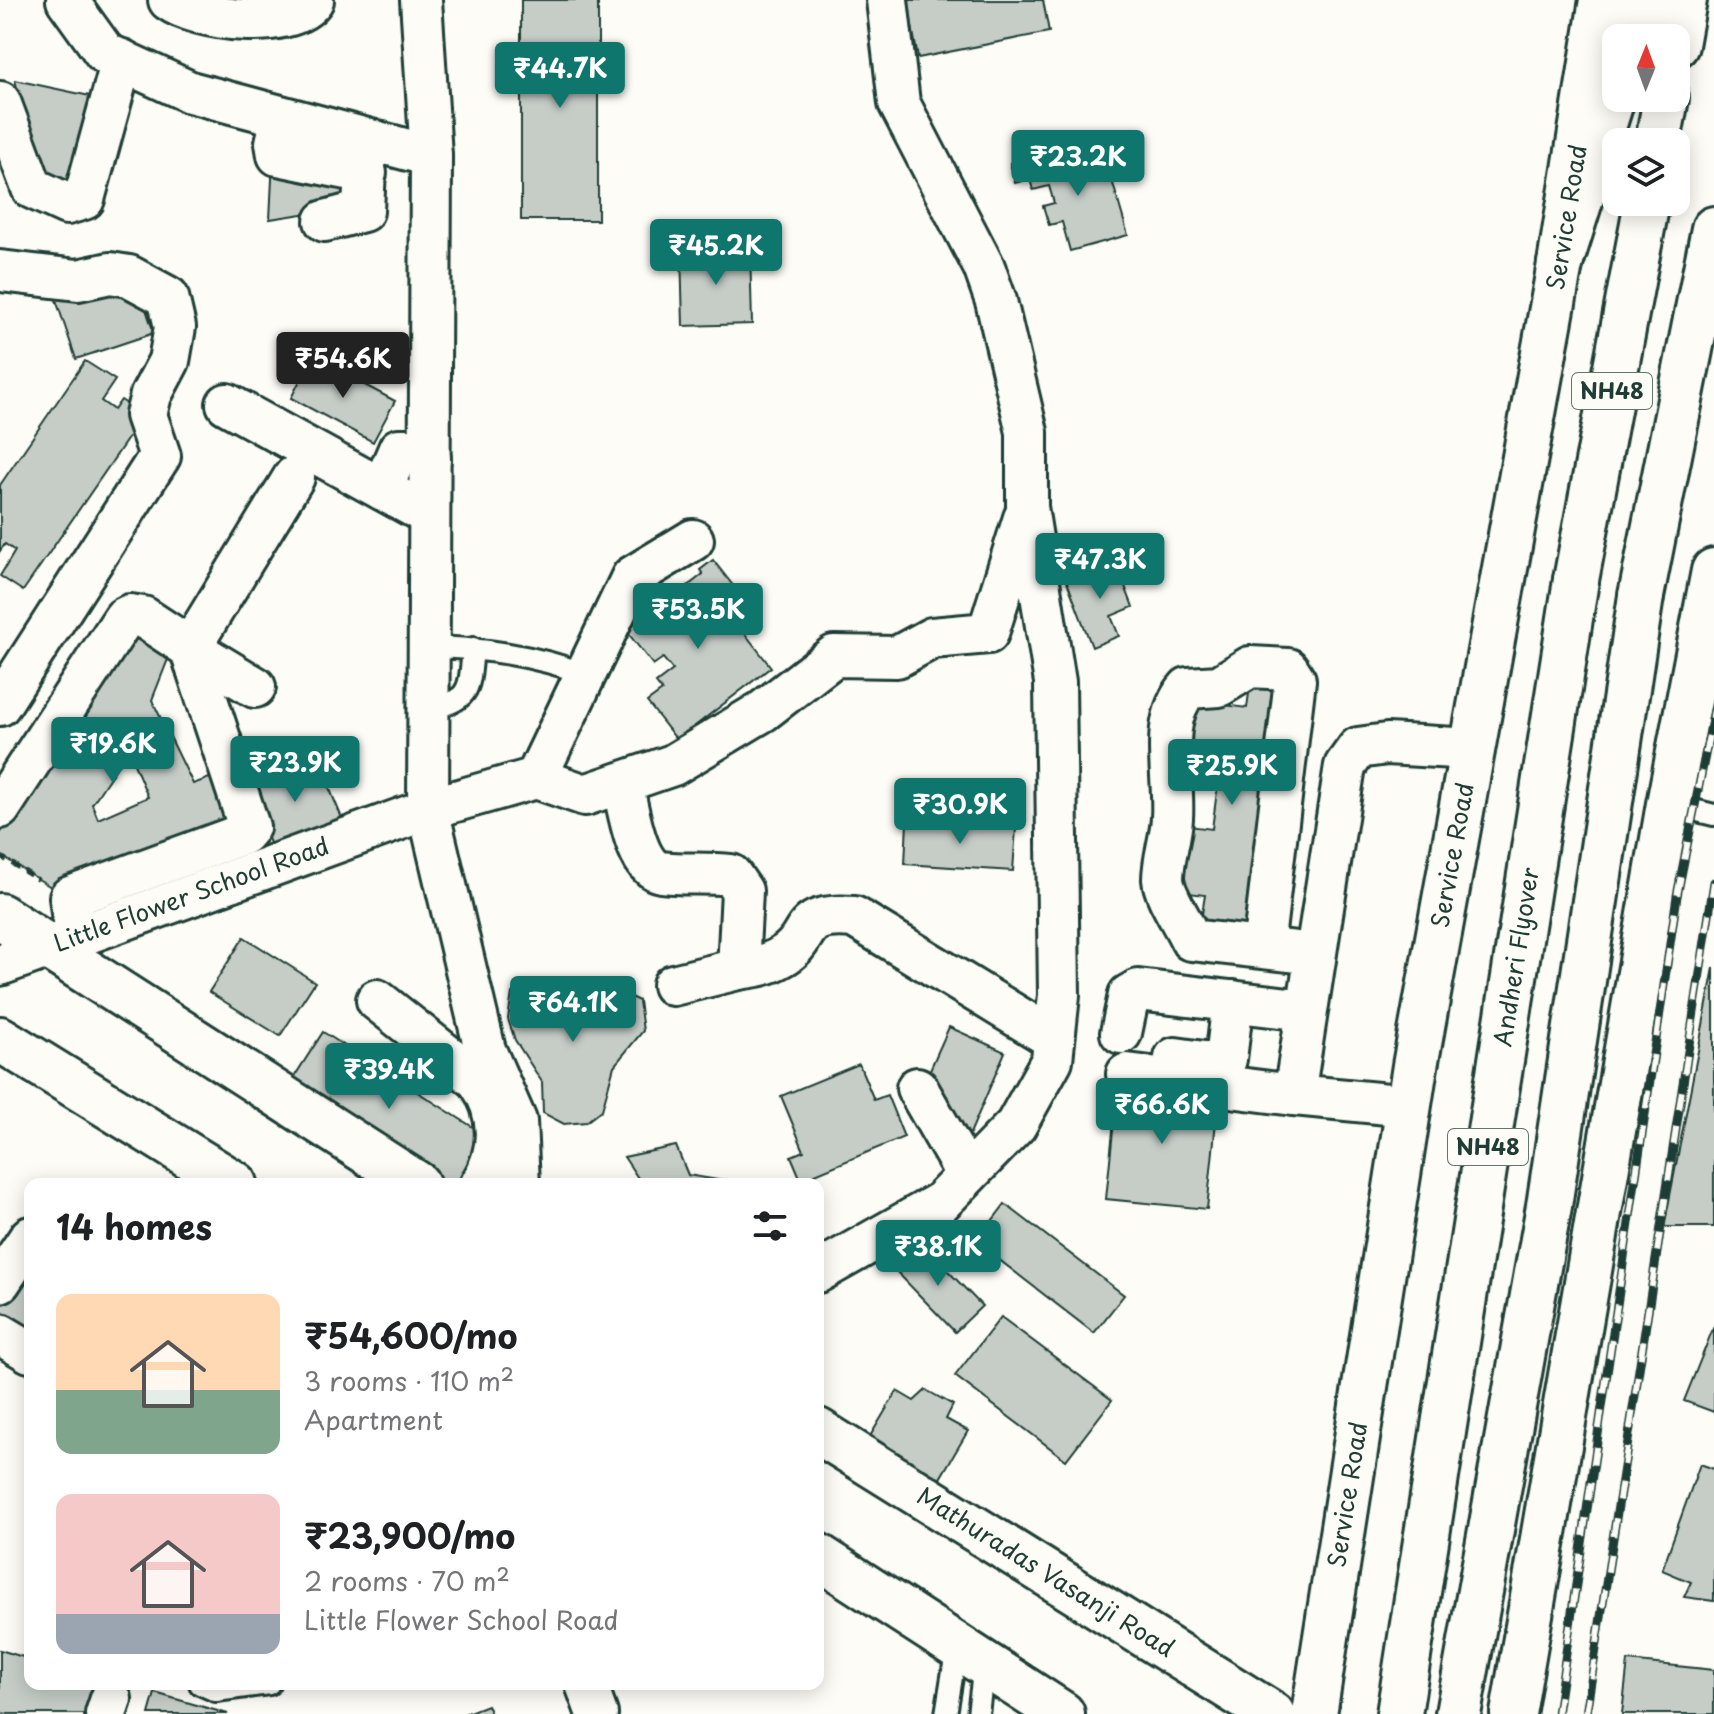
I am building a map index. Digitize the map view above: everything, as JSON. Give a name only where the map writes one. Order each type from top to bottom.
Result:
[{"type":"main road","name":"Service Road","points":[[1314,1714],[1409,1106],[1560,264],[1602,0]]},
{"type":"main road","points":[[1635,24],[1643,0]]},
{"type":"main road","points":[[1680,24],[1684,0]]},
{"type":"main road","points":[[1560,264],[1608,112]]},
{"type":"main road","name":"Andheri Flyover","points":[[1399,1714],[1576,580],[1644,216]]},
{"type":"main road","name":"NH48","points":[[1458,1714],[1549,1206],[1641,596],[1714,229]]},
{"type":"main road","points":[[1513,1714],[1669,804],[1706,658],[1714,571]]},
{"type":"main road","points":[[0,916],[60,941],[408,1178]]},
{"type":"main road","points":[[0,1039],[215,1178]]},
{"type":"main road","name":"Mathuradas Vasanji Road","points":[[824,1435],[1272,1714]]},
{"type":"main road","points":[[824,1560],[1062,1714]]},
{"type":"street","points":[[67,0],[105,53],[190,92],[282,117],[366,156],[431,156]]},
{"type":"street","points":[[169,0],[209,16],[258,19],[293,16],[313,0]]},
{"type":"street","points":[[421,0],[431,156],[428,809],[485,1050],[516,1121],[519,1178]]},
{"type":"street","points":[[824,1269],[940,1203],[1016,1125],[1052,1060],[1059,995],[1055,682],[1027,507],[1027,432],[996,301],[984,267],[899,103],[887,0]]},
{"type":"street","points":[[0,102],[32,188],[67,204],[84,199],[122,60]]},
{"type":"street","points":[[325,221],[363,211],[366,156]]},
{"type":"street","points":[[0,271],[78,280],[110,273],[129,276],[168,297],[175,327],[169,361],[151,395],[146,415],[149,429],[158,441],[160,456],[0,705]]},
{"type":"street","points":[[227,404],[429,515]]},
{"type":"street","points":[[382,489],[399,449],[407,449],[430,459]]},
{"type":"street","points":[[60,941],[70,897],[243,834],[249,827],[190,648],[294,477]]},
{"type":"street","points":[[693,540],[632,577],[536,778],[585,795],[673,765],[750,719],[834,656],[897,657],[932,638],[988,633],[1027,507]]},
{"type":"street","points":[[0,808],[124,618],[130,615],[143,617],[255,687]]},
{"type":"street","points":[[1263,948],[1295,680],[1288,669],[1250,667],[1219,686],[1188,688],[1176,701],[1170,736],[1172,821],[1163,879],[1167,898],[1177,908],[1191,940],[1315,954]]},
{"type":"street","points":[[1294,1095],[1345,766],[1358,748],[1387,744],[1471,749]]},
{"type":"street","name":"Little Flower School Road","points":[[0,965],[428,809],[536,778]]},
{"type":"street","points":[[622,783],[642,860],[658,872],[700,871],[731,875],[742,891],[738,969]]},
{"type":"street","points":[[673,985],[760,966],[784,956],[802,931],[817,919],[854,917],[1054,1039]]},
{"type":"street","points":[[1126,1053],[1129,995],[1138,990],[1305,1010]]},
{"type":"street","points":[[377,1000],[478,1080],[487,1093],[496,1131],[489,1170],[484,1178]]},
{"type":"street","points":[[1126,1053],[1218,1064],[1226,1059],[1233,1001]]},
{"type":"street","points":[[1126,1053],[1294,1095],[1409,1106]]},
{"type":"street","points":[[917,1088],[967,1175]]},
{"type":"street","points":[[0,1282],[24,1246]]},
{"type":"street","points":[[0,1334],[24,1348]]},
{"type":"street","points":[[588,1690],[597,1714]]},
{"type":"lane","points":[[429,647],[473,648],[539,658],[585,674]]},
{"type":"lane","points":[[429,709],[457,703],[465,695],[473,648]]},
{"type":"lane","points":[[1669,804],[1714,815]]},
{"type":"lane","points":[[946,1714],[970,1655]]},
{"type":"lane","points":[[970,1655],[978,1714]]},
{"type":"building","points":[[521,0],[598,0],[598,220],[521,220]]},
{"type":"building","points":[[907,0],[1043,0],[1049,32],[918,58]]},
{"type":"building","points":[[15,80],[104,99],[76,191],[42,182]]},
{"type":"building","points":[[1100,139],[1128,235],[1070,251],[1062,222],[1049,225],[1043,206],[1054,203],[1049,186],[1033,190],[1030,179],[1015,183],[1010,163],[1044,154],[1050,175],[1085,165],[1081,154],[1093,150],[1091,141]]},
{"type":"building","points":[[273,159],[362,182],[361,205],[270,219]]},
{"type":"building","points":[[750,248],[752,324],[683,326],[681,250]]},
{"type":"building","points":[[128,256],[154,333],[76,359],[50,282]]},
{"type":"building","points":[[312,357],[395,401],[373,442],[291,398]]},
{"type":"building","points":[[85,361],[115,380],[101,401],[114,410],[121,400],[144,415],[23,591],[0,576],[15,551],[5,544],[0,551],[0,485]]},
{"type":"building","points":[[713,560],[742,597],[735,603],[741,610],[732,617],[771,667],[677,740],[647,702],[662,691],[656,683],[673,670],[663,658],[653,665],[624,628],[653,605],[657,610],[703,574],[700,570]]},
{"type":"building","points":[[1115,560],[1133,607],[1111,616],[1119,636],[1092,647],[1066,579]]},
{"type":"building","points":[[133,629],[172,649],[152,700],[193,784],[215,776],[236,827],[62,894],[0,855],[0,834]],"holes":[[[128,750],[148,797],[98,819],[92,804]]]},
{"type":"building","points":[[1251,678],[1285,682],[1254,934],[1200,927],[1205,895],[1173,891],[1181,825],[1212,829],[1221,761],[1184,757],[1192,701],[1247,708]]},
{"type":"building","points":[[316,756],[344,823],[274,853],[246,785]]},
{"type":"building","points":[[907,822],[1016,828],[1013,871],[905,864]]},
{"type":"building","points":[[244,937],[315,982],[280,1036],[209,992]]},
{"type":"building","points":[[1714,968],[1714,1227],[1664,1227]]},
{"type":"building","points":[[529,981],[552,983],[574,997],[590,998],[613,989],[639,1001],[643,1031],[614,1066],[602,1110],[586,1122],[564,1124],[543,1113],[542,1082],[515,1040],[508,1019],[512,993]]},
{"type":"building","points":[[949,1027],[1005,1052],[966,1143],[925,1081]]},
{"type":"building","points":[[323,1032],[490,1138],[464,1178],[436,1178],[289,1085]]},
{"type":"building","points":[[859,1064],[874,1100],[887,1095],[904,1137],[800,1178],[791,1156],[804,1151],[781,1096]]},
{"type":"building","points":[[1118,1082],[1219,1092],[1207,1209],[1106,1199]]},
{"type":"building","points":[[676,1146],[688,1175],[706,1178],[638,1178],[624,1157]]},
{"type":"building","points":[[1005,1204],[1124,1295],[1094,1333],[976,1242]]},
{"type":"building","points":[[922,1244],[982,1306],[955,1332],[895,1270]]},
{"type":"building","points":[[19,1271],[24,1274],[24,1332],[0,1319],[0,1303]]},
{"type":"building","points":[[1001,1317],[1112,1400],[1066,1460],[955,1376]]},
{"type":"building","points":[[1714,1326],[1714,1412],[1684,1401]]},
{"type":"building","points":[[926,1390],[953,1405],[946,1419],[968,1431],[936,1485],[869,1438],[897,1391],[914,1401]]},
{"type":"building","points":[[1700,1464],[1714,1469],[1714,1601],[1684,1597],[1691,1582],[1662,1570]]},
{"type":"building","points":[[0,1650],[24,1657],[24,1690],[96,1690],[90,1714],[0,1714]]},
{"type":"building","points":[[1628,1661],[1714,1670],[1714,1714],[1622,1714]]},
{"type":"building","points":[[155,1693],[228,1714],[149,1714]]},
{"type":"building","points":[[487,1705],[491,1714],[464,1714]]},
{"type":"railway","points":[[1557,1714],[1677,896],[1714,710]]},
{"type":"railway","points":[[1586,1714],[1714,882]]}]
